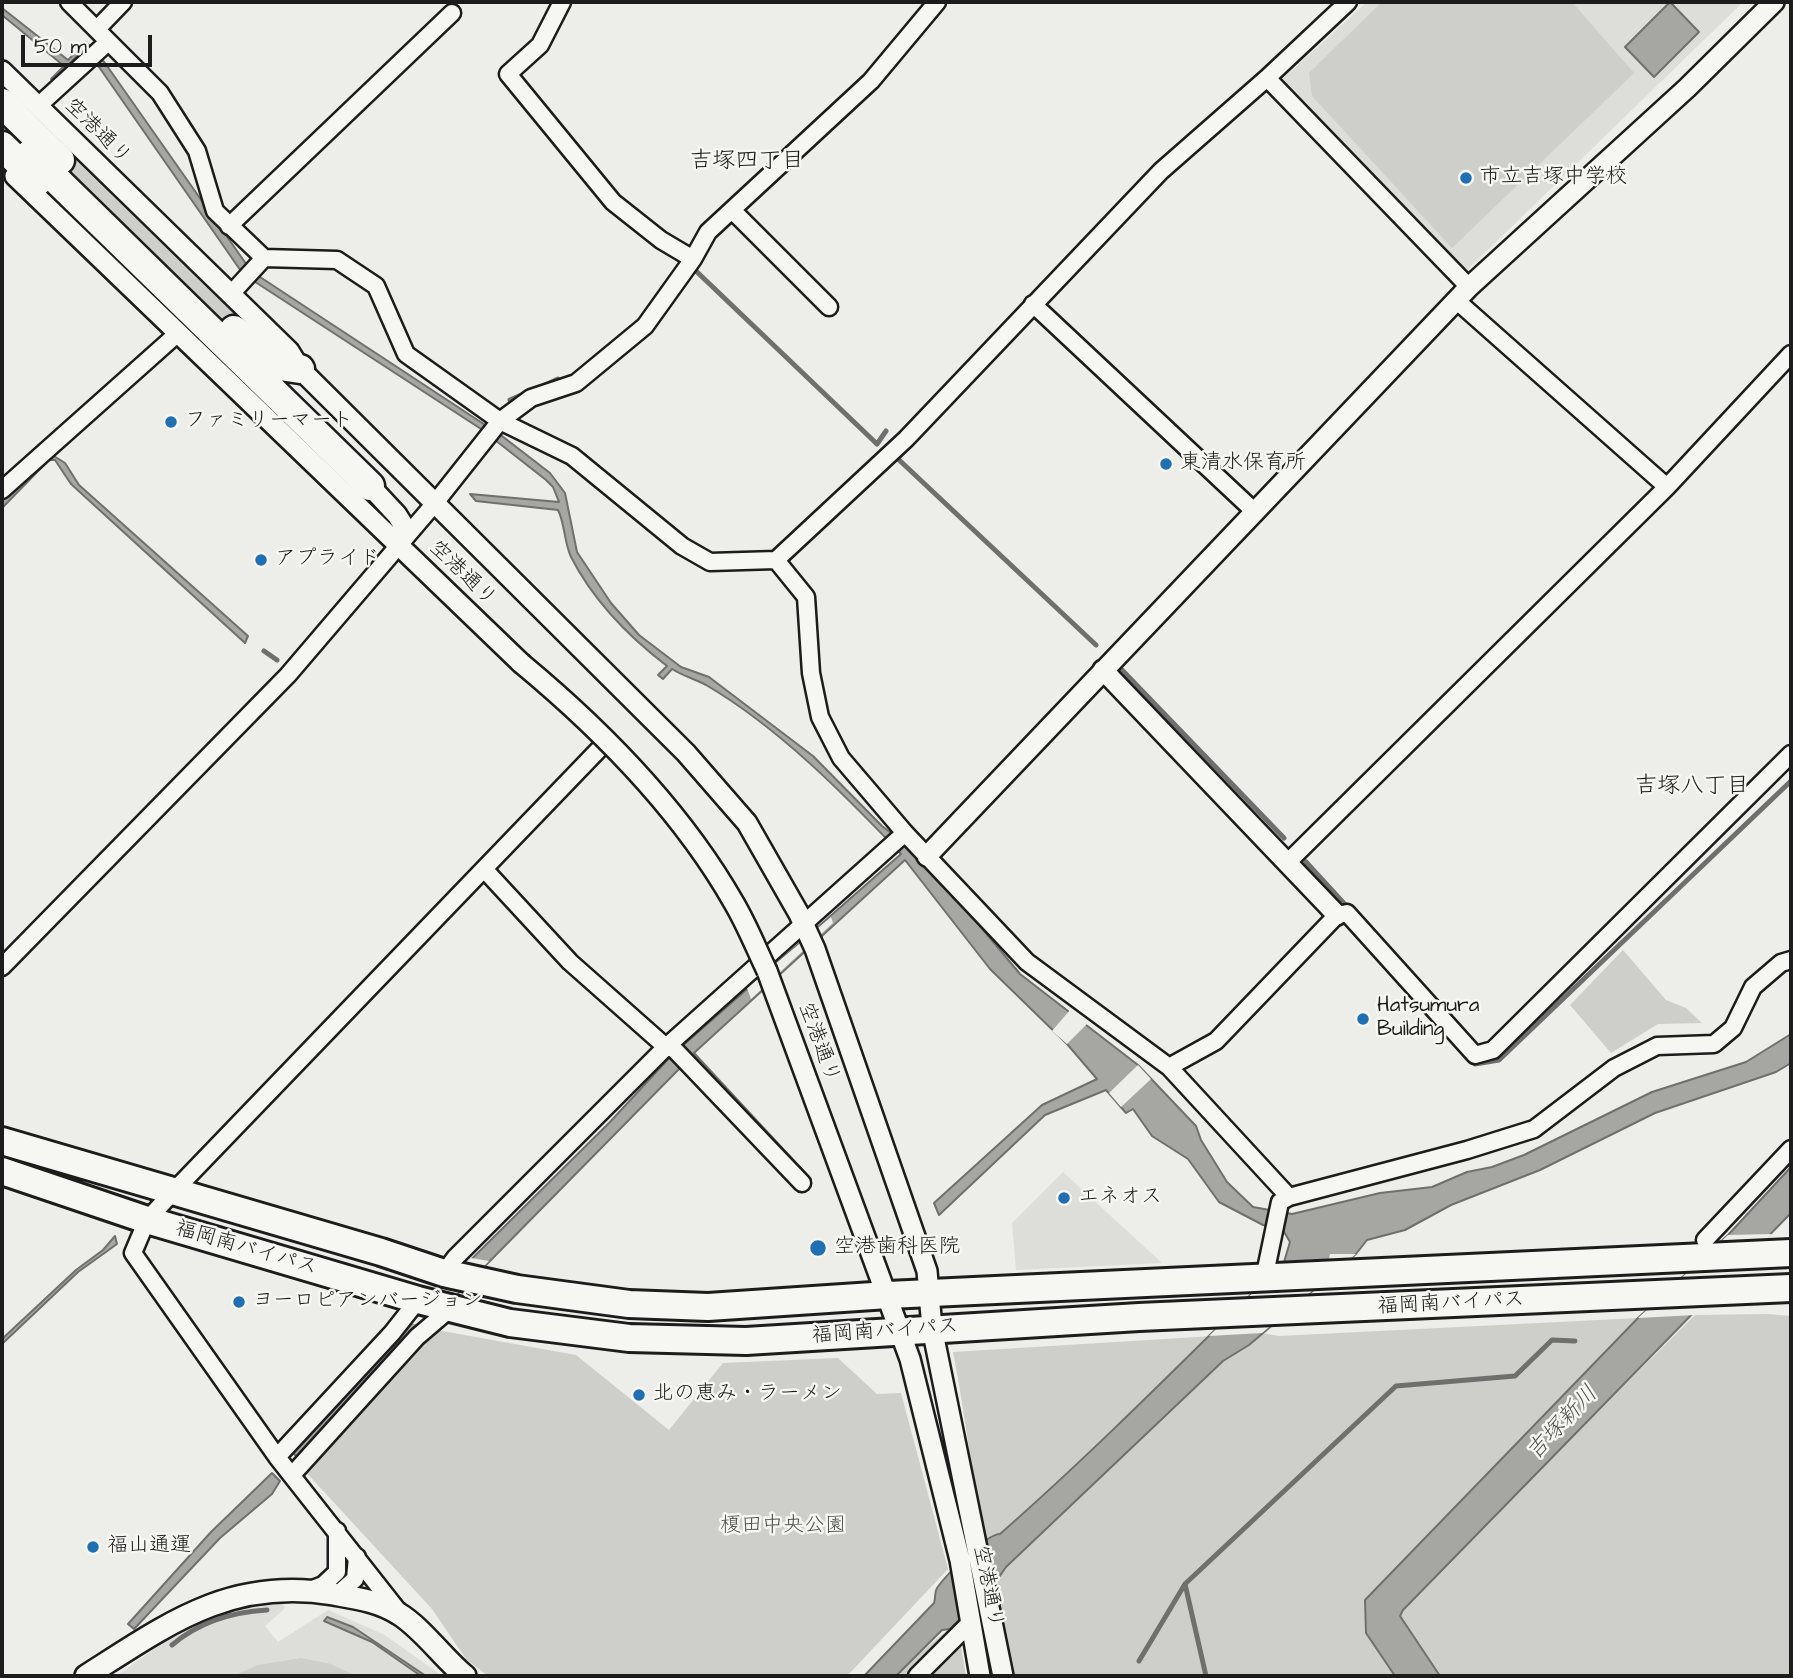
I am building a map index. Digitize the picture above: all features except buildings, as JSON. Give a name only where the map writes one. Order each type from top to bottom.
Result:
[{"type":"highway","points":[[2,103],[237,333],[280,366],[300,369]]},
{"type":"highway","points":[[2,146],[98,240],[183,302]]},
{"type":"highway","points":[[30,154],[370,486]]},
{"type":"highway","name":"福岡南バイパス","points":[[2,1142],[381,1252],[444,1273],[585,1300],[661,1305],[749,1305],[888,1295],[1791,1254]]},
{"type":"highway","name":"福岡南バイパス","points":[[2,1171],[147,1220],[418,1300],[510,1323],[582,1334],[673,1341],[746,1340],[932,1328],[1791,1288]]},
{"type":"main road","points":[[86,1676],[178,1619],[219,1601],[266,1590],[310,1590],[372,1601],[400,1614],[465,1676]]},
{"type":"street","points":[[69,2],[97,29],[104,46],[160,93],[197,151],[215,211],[229,226],[255,268]]},
{"type":"street","points":[[97,29],[124,2]]},
{"type":"street","points":[[562,2],[540,45],[508,74],[613,202],[661,240],[693,259]]},
{"type":"street","points":[[2,967],[288,675],[435,503],[494,428],[531,398],[576,383],[645,326],[693,259],[708,232],[872,81],[937,2]]},
{"type":"street","points":[[230,295],[255,268],[337,260],[376,286],[406,354],[494,428],[572,456],[682,546],[710,562],[776,560],[906,439],[1161,171],[1348,2]]},
{"type":"street","points":[[928,856],[1102,670],[1463,294],[1687,88],[1774,2]]},
{"type":"street","points":[[229,226],[452,13]]},
{"type":"street","points":[[38,106],[104,46]]},
{"type":"street","name":"空港通り","points":[[2,71],[289,351],[300,369],[686,753],[747,824],[816,949],[927,1271],[932,1328],[1003,1676]]},
{"type":"street","points":[[1267,78],[1463,294],[1667,487]]},
{"type":"street","name":"空港通り","points":[[2,163],[521,663],[559,694],[648,785],[700,851],[734,903],[773,987],[901,1331],[919,1392],[960,1560],[980,1676]]},
{"type":"street","points":[[732,210],[829,307]]},
{"type":"street","points":[[1033,304],[1255,512]]},
{"type":"street","points":[[2,490],[177,334]]},
{"type":"street","points":[[1287,863],[1667,487],[1791,354]]},
{"type":"street","name":"空港通り","points":[[370,486],[407,531],[399,544]]},
{"type":"street","points":[[776,560],[806,597],[811,673],[820,717],[841,758],[898,839],[928,856],[1027,961],[1170,1067],[1289,1197]]},
{"type":"street","points":[[1102,670],[1337,915]]},
{"type":"street","points":[[400,1614],[277,1457],[133,1253],[147,1220],[606,742]]},
{"type":"street","points":[[1170,1067],[1216,1041],[1337,915],[1347,913],[1475,1055],[1493,1050],[1791,754]]},
{"type":"street","points":[[444,1273],[455,1258],[670,1048],[803,923],[898,839]]},
{"type":"street","points":[[484,869],[570,961],[688,1064],[802,1183]]},
{"type":"street","points":[[1264,1279],[1280,1202],[1289,1197],[1467,1150],[1534,1129],[1614,1068],[1657,1046],[1714,1044],[1733,1028],[1753,987],[1781,963],[1791,960]]},
{"type":"street","points":[[1704,1240],[1791,1149]]},
{"type":"street","points":[[277,1457],[392,1333],[418,1300]]},
{"type":"street","points":[[292,1475],[417,1337],[451,1308]]},
{"type":"street","points":[[310,1590],[323,1585],[337,1572],[337,1531]]},
{"type":"street","points":[[337,1595],[355,1579],[357,1557]]},
{"type":"street","points":[[917,1676],[971,1622]]},
{"type":"shaded area","name":"市立吉塚中学校","points":[[1367,2],[1743,2],[1463,274],[1278,83]]},
{"type":"shaded area","name":"エネオス","points":[[1063,1172],[1162,1263],[1016,1270],[1012,1223]]},
{"type":"shaded area","points":[[282,1603],[285,1607],[283,1610],[265,1626],[278,1642],[328,1610],[385,1635],[442,1676],[116,1676],[177,1633],[210,1616],[248,1606]]},
{"type":"green space","name":"市立吉塚中学校","points":[[1382,2],[1572,2],[1634,73],[1452,248],[1312,96],[1309,73]]},
{"type":"green space","points":[[33,128],[43,128],[245,325],[290,393],[395,496],[13,147]]},
{"type":"green space","points":[[1623,950],[1666,1000],[1686,1008],[1702,1023],[1658,1024],[1611,1053],[1570,1005]]},
{"type":"green space","points":[[1695,1315],[1791,1316],[1791,1676],[1440,1676],[1400,1616],[1415,1594]]},
{"type":"green space","points":[[1638,1318],[1365,1600],[1366,1633],[1395,1676],[1014,1676],[993,1596],[953,1352],[1262,1333],[1279,1336]]},
{"type":"green space","name":"榎田中央公園","points":[[431,1329],[576,1355],[669,1430],[723,1363],[838,1358],[877,1394],[901,1393],[948,1569],[847,1676],[488,1676],[466,1659],[432,1609],[303,1469]]},
{"type":"green space","points":[[957,1622],[966,1676],[893,1676]]},
{"type":"green space","points":[[301,1658],[331,1664],[356,1676],[233,1676],[258,1665]]},
{"type":"water","points":[[1670,2],[1699,32],[1654,77],[1625,47]]},
{"type":"water","points":[[2,8],[68,60],[86,42],[105,63],[249,268],[257,275],[502,436],[550,473],[565,493],[577,552],[611,603],[639,635],[681,667],[709,677],[813,756],[882,826],[924,859],[1020,974],[1138,1065],[1196,1126],[1201,1140],[1227,1182],[1253,1207],[1292,1214],[1380,1193],[1432,1187],[1467,1172],[1492,1167],[1524,1155],[1652,1092],[1746,1062],[1791,1034],[1791,1063],[1776,1072],[1655,1113],[1540,1170],[1451,1205],[1405,1230],[1367,1240],[1356,1254],[1249,1345],[1223,1361],[1006,1567],[993,1586],[950,1629],[942,1630],[896,1676],[864,1676],[934,1603],[937,1588],[957,1565],[976,1548],[1000,1534],[1144,1400],[1284,1262],[1290,1242],[1283,1230],[1263,1225],[1219,1202],[1188,1159],[1152,1136],[1133,1109],[1126,1113],[1106,1090],[1045,1115],[939,1215],[934,1203],[1042,1105],[1097,1079],[1067,1044],[990,969],[905,860],[694,1053],[811,1179],[808,1183],[682,1066],[297,1457],[291,1451],[408,1322],[610,1122],[672,1055],[901,854],[810,763],[759,721],[706,685],[672,669],[663,679],[658,675],[667,666],[613,617],[580,573],[571,557],[558,510],[476,501],[470,494],[559,502],[553,487],[481,429],[243,274],[99,67],[81,52],[51,79],[64,66],[2,15]]},
{"type":"water","points":[[49,453],[65,463],[79,485],[248,636],[245,643],[71,484],[55,460],[49,460],[2,508],[2,499]]},
{"type":"water","name":"吉塚新川","points":[[1791,1167],[1791,1213],[1403,1610],[1400,1616],[1440,1676],[1395,1676],[1366,1633],[1365,1600],[1638,1318],[1728,1235]]},
{"type":"water","points":[[115,1236],[117,1244],[78,1272],[2,1344],[2,1339],[76,1270],[103,1250]]},
{"type":"water","points":[[272,1473],[280,1481],[272,1494],[220,1538],[134,1629],[128,1624],[211,1532]]},
{"type":"water","points":[[327,1617],[353,1627],[426,1676],[421,1676],[372,1642],[324,1621]]},
{"type":"pier","points":[[831,917],[833,923],[751,999],[747,988]]},
{"type":"pier","points":[[1070,1010],[1087,1024],[1067,1044],[1052,1031]]},
{"type":"pier","points":[[1138,1065],[1151,1079],[1121,1107],[1109,1093]]},
{"type":"pier","points":[[1772,1234],[1695,1315],[1638,1318],[1728,1235]]},
{"type":"pier","points":[[1330,1254],[1356,1254],[1262,1333],[1209,1336],[1281,1265],[1281,1261],[1329,1259]]},
{"type":"pier","points":[[471,1258],[489,1261],[424,1327],[408,1322]]},
{"type":"waterway","points":[[696,271],[877,444],[886,431]]},
{"type":"waterway","points":[[539,388],[558,379]]},
{"type":"waterway","points":[[510,400],[526,393]]},
{"type":"waterway","points":[[897,458],[1096,645]]},
{"type":"waterway","points":[[264,651],[277,660]]},
{"type":"waterway","points":[[1122,670],[1284,838]]},
{"type":"waterway","points":[[1475,1064],[1499,1060],[1791,781]]},
{"type":"waterway","points":[[1306,862],[1350,910]]},
{"type":"waterway","points":[[1206,1676],[1185,1584],[1396,1386],[1515,1376],[1552,1340],[1575,1341]]},
{"type":"waterway","points":[[1139,1661],[1185,1584]]},
{"type":"waterway","points":[[172,1645],[205,1624],[241,1613],[267,1610]]},
{"type":"tunnel","points":[[2,127],[30,154]]},
{"type":"place","name":"市立吉塚中学校","points":[[1466,178]]},
{"type":"place","name":"ファミリーマート","points":[[171,422]]},
{"type":"place","name":"東清水保育所","points":[[1166,464]]},
{"type":"place","name":"アプライド","points":[[261,560]]},
{"type":"place","name":"Hatsumura Building","points":[[1363,1019]]},
{"type":"place","name":"エネオス","points":[[1064,1198]]},
{"type":"place","name":"空港歯科医院","points":[[818,1248]]},
{"type":"place","name":"ヨーロピアンバージョン","points":[[239,1302]]},
{"type":"place","name":"北の恵み・ラーメン","points":[[639,1395]]},
{"type":"place","name":"福山通運","points":[[93,1547]]},
{"type":"district","name":"吉塚四丁目","points":[[747,162]]},
{"type":"district","name":"吉塚八丁目","points":[[1692,787]]}]
